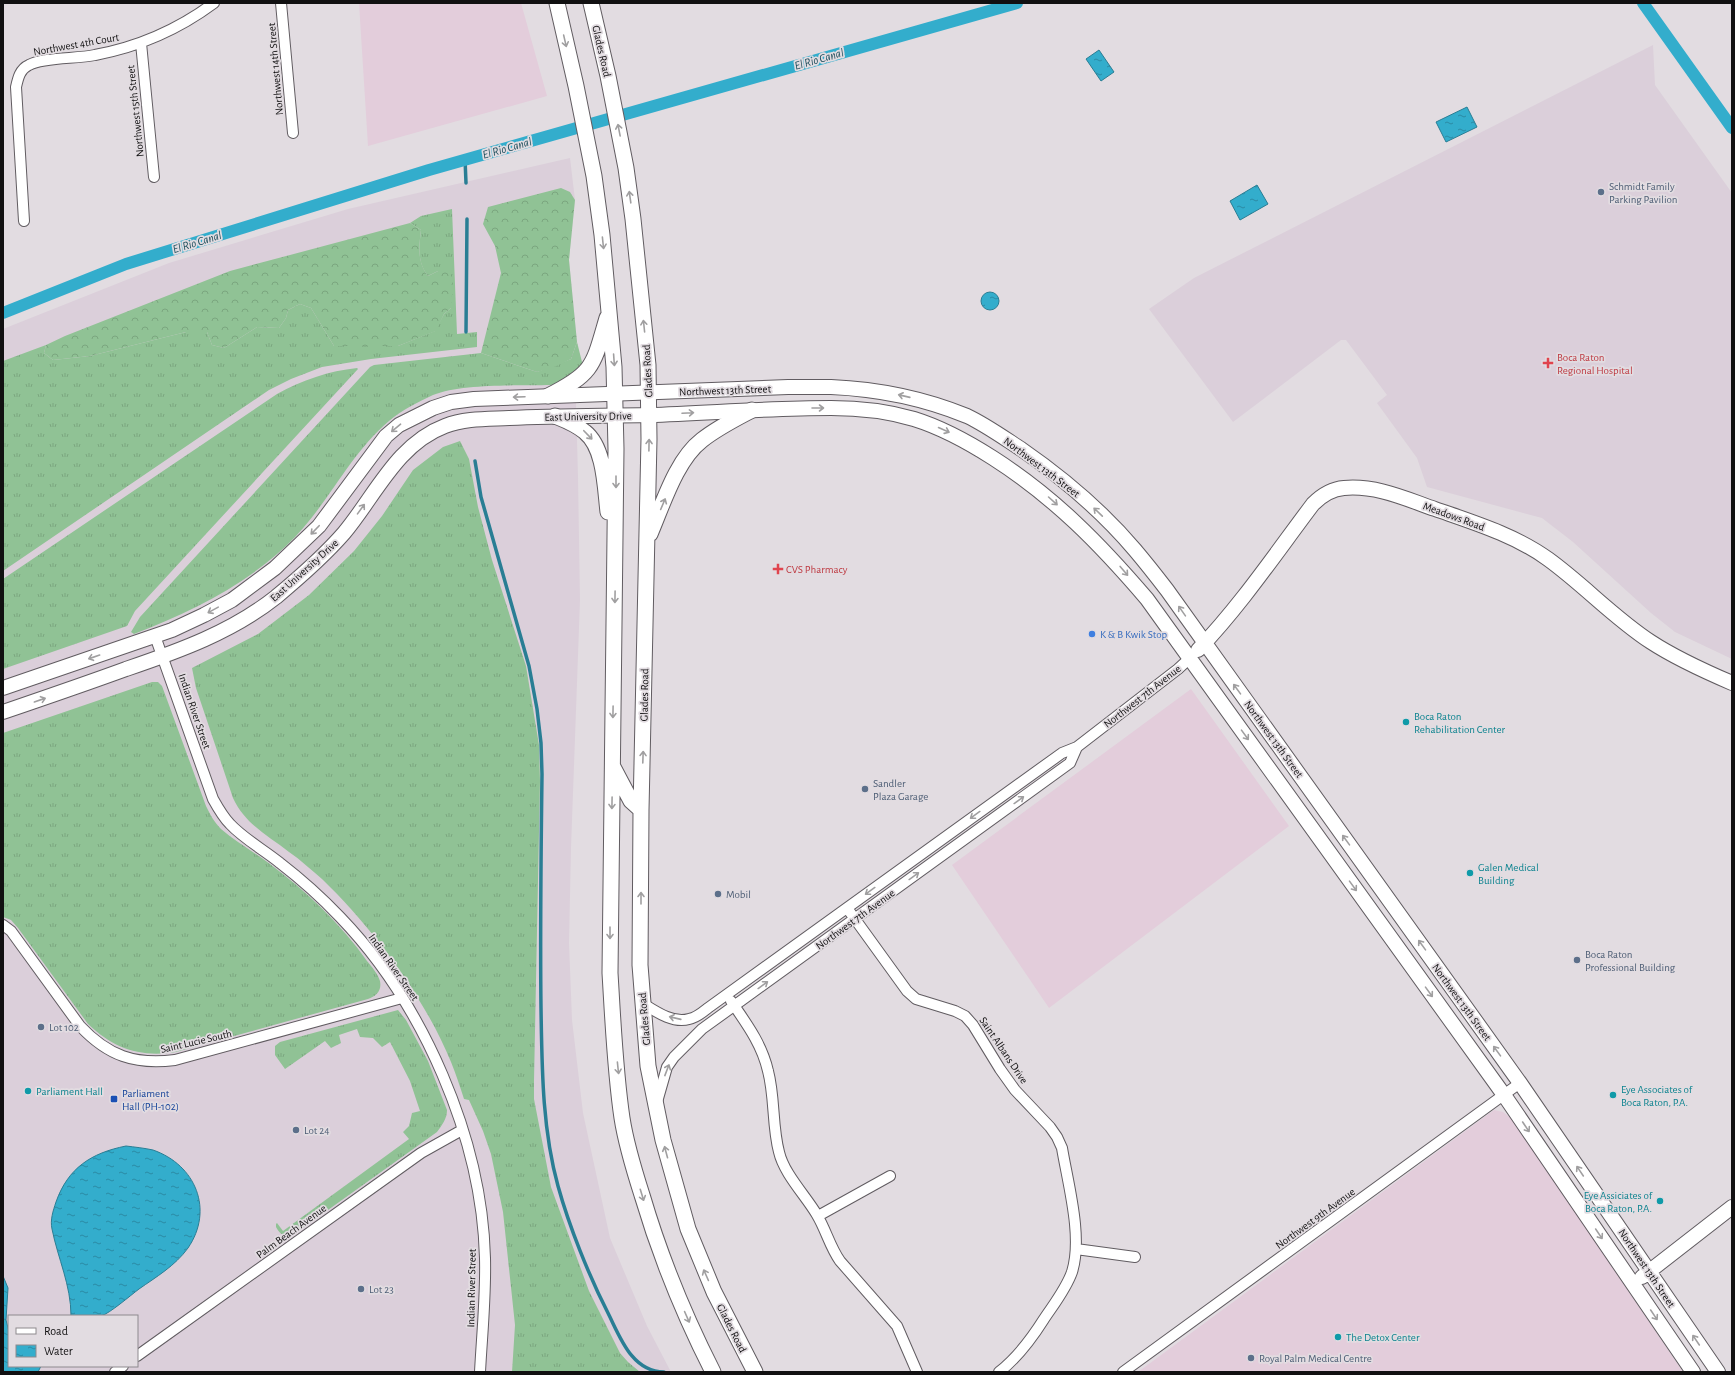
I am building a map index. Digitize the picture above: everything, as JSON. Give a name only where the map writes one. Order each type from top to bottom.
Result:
[{"type":"main road","points":[[557,3],[576,86],[594,176],[610,307],[614,367],[616,558],[610,973],[622,1119],[651,1227],[682,1307],[712,1372]]},
{"type":"main road","name":"Glades Road","points":[[591,3],[608,76],[626,168],[633,219],[648,365],[649,415],[641,810],[640,965],[648,1066],[656,1108],[675,1186],[688,1230],[714,1292],[755,1372]]},
{"type":"main road","points":[[548,396],[576,380],[592,365],[610,307]]},
{"type":"main road","points":[[647,540],[677,471],[689,454],[701,441],[752,410]]},
{"type":"main road","points":[[555,416],[573,424],[585,432],[598,449],[602,464],[616,558]]},
{"type":"main road","points":[[612,764],[631,801],[641,810]]},
{"type":"street","name":"Northwest 4th Court","points":[[24,221],[16,87],[19,75],[27,65],[39,61],[95,55],[141,43],[182,24],[214,3]]},
{"type":"street","name":"Northwest 14th Street","points":[[281,3],[293,132]]},
{"type":"street","name":"Northwest 15th Street","points":[[141,43],[154,177]]},
{"type":"street","name":"Northwest 13th Street","points":[[648,393],[788,387],[852,388],[916,399],[966,416],[987,427],[1044,465],[1085,499],[1135,550],[1167,590],[1520,1083],[1718,1372]]},
{"type":"street","name":"East University Drive","points":[[3,688],[155,636],[204,615],[232,600],[275,568],[319,526],[378,446],[399,425],[433,408],[451,402],[474,399],[648,393]]},
{"type":"street","name":"Northwest 13th Street","points":[[649,415],[830,408],[872,410],[914,419],[934,426],[961,439],[1031,483],[1087,533],[1115,561],[1147,599],[1190,658],[1504,1095],[1693,1372]]},
{"type":"street","name":"East University Drive","points":[[3,712],[163,657],[226,630],[273,599],[294,582],[326,552],[344,532],[394,465],[408,450],[444,426],[462,421],[555,416],[649,415]]},
{"type":"street","name":"Meadows Road","points":[[1204,643],[1254,584],[1313,504],[1332,490],[1357,487],[1381,491],[1475,523],[1510,538],[1547,558],[1628,626],[1650,642],[1684,662],[1732,683]]},
{"type":"street","name":"Indian River Street","points":[[155,636],[213,799],[222,813],[241,834],[316,892],[345,922],[374,957],[402,998],[433,1052],[462,1130],[474,1177],[481,1215],[485,1257],[480,1372]]},
{"type":"street","name":"Northwest 7th Avenue","points":[[642,1003],[661,1014],[679,1020],[689,1020],[708,1008],[1062,753],[1077,747],[1178,669],[1204,643]]},
{"type":"street","name":"Northwest 7th Avenue","points":[[656,1108],[667,1067],[674,1057],[702,1029],[1070,763],[1077,747]]},
{"type":"street","name":"Saint Albans Drive","points":[[847,908],[907,991],[916,999],[955,1011],[965,1016],[973,1025],[1000,1069],[1015,1090],[1050,1127],[1062,1148],[1075,1229],[1076,1249],[1072,1272],[1061,1294],[1035,1334],[1019,1353],[999,1372]]},
{"type":"street","name":"Saint Lucie South","points":[[3,925],[11,931],[80,1026],[90,1036],[108,1050],[139,1061],[150,1062],[175,1060],[402,998]]},
{"type":"street","points":[[727,994],[760,1046],[768,1070],[779,1154],[784,1166],[818,1216],[833,1252],[897,1326],[917,1372]]},
{"type":"street","name":"Northwest 9th Avenue","points":[[1123,1372],[1520,1083]]},
{"type":"street","name":"Palm Beach Avenue","points":[[138,1355],[421,1153],[462,1130]]},
{"type":"street","points":[[818,1216],[890,1176]]},
{"type":"street","points":[[1632,1283],[1650,1272],[1732,1207]]},
{"type":"street","points":[[1076,1249],[1135,1256]]},
{"type":"shaded area","points":[[359,3],[521,3],[547,96],[368,146]]},
{"type":"shaded area","name":"Boca Raton Regional Hospital","points":[[1653,45],[1655,85],[1732,193],[1732,659],[1675,632],[1651,613],[1573,542],[1542,518],[1427,487],[1417,458],[1377,403],[1387,395],[1346,340],[1341,340],[1233,422],[1149,309],[1194,278]]},
{"type":"shaded area","points":[[570,158],[575,200],[569,260],[577,342],[575,368],[580,600],[569,943],[572,1020],[583,1113],[610,1238],[647,1326],[671,1372],[3,1372],[3,329],[169,263],[348,209]]},
{"type":"shaded area","points":[[1191,689],[1289,826],[1049,1008],[952,865]]},
{"type":"shaded area","points":[[1494,1110],[1503,1112],[1512,1119],[1683,1372],[1138,1372]]},
{"type":"green space","points":[[561,188],[570,192],[575,200],[569,260],[577,342],[571,359],[552,368],[537,372],[481,353],[501,273],[495,246],[483,224],[488,207]]},
{"type":"green space","points":[[452,209],[457,334],[477,332],[477,347],[371,359],[322,367],[291,379],[269,390],[3,571],[3,361],[46,345],[44,353],[53,360],[90,356],[186,332],[207,332],[212,345],[224,348],[257,327],[279,328],[286,318],[288,310],[300,304],[311,308],[334,346],[398,346],[435,331],[444,314],[451,308],[438,271],[428,276],[424,271],[420,260],[421,230],[410,223],[421,216]]},
{"type":"green space","points":[[410,223],[421,230],[419,248],[420,259],[428,276],[438,271],[449,270],[453,281],[451,308],[444,314],[436,331],[398,346],[334,346],[311,308],[300,304],[288,310],[286,318],[279,328],[257,327],[224,348],[212,345],[207,332],[186,332],[90,356],[53,360],[44,353],[46,345],[65,336],[230,271]]},
{"type":"green space","points":[[577,342],[583,366],[565,381],[551,385],[491,386],[445,391],[410,406],[399,413],[375,434],[363,447],[320,507],[296,536],[279,553],[241,582],[220,594],[178,616],[134,634],[131,632],[140,617],[370,367],[374,365],[481,353],[537,372],[571,359]]},
{"type":"green space","points":[[358,369],[135,611],[127,626],[3,669],[3,579],[277,394],[296,384],[316,377],[336,371]]},
{"type":"green space","points":[[460,441],[469,459],[478,507],[492,560],[526,666],[539,745],[540,781],[534,1099],[551,1187],[589,1291],[620,1353],[640,1372],[512,1372],[515,1325],[503,1212],[491,1154],[483,1131],[469,1100],[464,1099],[451,1062],[427,1013],[396,964],[378,941],[360,919],[322,879],[298,858],[250,822],[238,807],[233,798],[196,688],[192,668],[258,634],[309,595],[354,551],[382,516],[413,470],[443,447]]},
{"type":"green space","points":[[152,682],[158,682],[162,686],[206,806],[214,821],[227,834],[297,885],[346,934],[378,976],[380,988],[378,993],[374,996],[368,999],[176,1052],[151,1054],[139,1052],[117,1045],[97,1032],[88,1024],[18,928],[11,920],[3,917],[3,733]]},
{"type":"green space","points":[[398,1010],[406,1020],[428,1061],[447,1110],[444,1122],[437,1132],[293,1235],[283,1235],[276,1227],[277,1223],[283,1231],[409,1139],[403,1132],[409,1126],[412,1113],[420,1111],[410,1081],[390,1042],[382,1047],[373,1038],[360,1037],[357,1029],[339,1035],[341,1043],[331,1048],[325,1041],[285,1069],[275,1055],[275,1046],[280,1042]]},
{"type":"water","points":[[1099,50],[1114,72],[1101,81],[1086,59]]},
{"type":"water","points":[[1467,107],[1477,127],[1446,142],[1436,122]]},
{"type":"water","points":[[1257,185],[1268,204],[1240,220],[1230,201]]},
{"type":"water","points":[[990,292],[996,295],[999,301],[996,307],[990,310],[984,307],[981,301],[984,295]]},
{"type":"water","points":[[126,1146],[153,1150],[168,1157],[180,1166],[190,1178],[196,1190],[200,1204],[200,1219],[196,1233],[188,1248],[165,1271],[105,1315],[71,1315],[67,1283],[51,1226],[52,1216],[61,1190],[74,1171],[92,1158],[113,1149]]},
{"type":"water","points":[[3,1276],[8,1288],[6,1320],[8,1328],[8,1367],[40,1367],[38,1372],[3,1372]]},
{"type":"waterway","name":"El Rio Canal","points":[[3,313],[126,264],[429,170],[1017,3]]},
{"type":"waterway","points":[[1643,3],[1732,128]]},
{"type":"waterway","points":[[465,159],[466,183]]},
{"type":"waterway","points":[[466,332],[467,219]]},
{"type":"waterway","points":[[475,461],[481,497],[529,666],[537,709],[541,743],[542,1053],[546,1120],[553,1164],[558,1186],[580,1251],[601,1299],[628,1352],[643,1366],[664,1372]]},
{"type":"place","name":"Schmidt Family Parking Pavilion","points":[[1601,192]]},
{"type":"place","name":"Boca Raton Regional Hospital","points":[[1548,363]]},
{"type":"place","name":"CVS Pharmacy","points":[[778,569]]},
{"type":"place","name":"K & B Kwik Stop","points":[[1092,634]]},
{"type":"place","name":"Boca Raton Rehabilitation Center","points":[[1406,722]]},
{"type":"place","name":"Sandler Plaza Garage","points":[[865,789]]},
{"type":"place","name":"Galen Medical Building","points":[[1470,873]]},
{"type":"place","name":"Mobil","points":[[718,894]]},
{"type":"place","name":"Boca Raton Professional Building","points":[[1577,960]]},
{"type":"place","name":"Lot 102","points":[[41,1027]]},
{"type":"place","name":"Parliament Hall","points":[[28,1091]]},
{"type":"place","name":"Eye Associates of Boca Raton, P.A.","points":[[1613,1095]]},
{"type":"place","name":"Parliament Hall (PH-102)","points":[[114,1099]]},
{"type":"place","name":"Lot 24","points":[[296,1130]]},
{"type":"place","name":"Eye Assiciates of Boca Raton, P.A.","points":[[1660,1201]]},
{"type":"place","name":"Lot 23","points":[[361,1289]]},
{"type":"place","name":"The Detox Center","points":[[1338,1337]]},
{"type":"place","name":"Royal Palm Medical Centre","points":[[1251,1358]]}]
